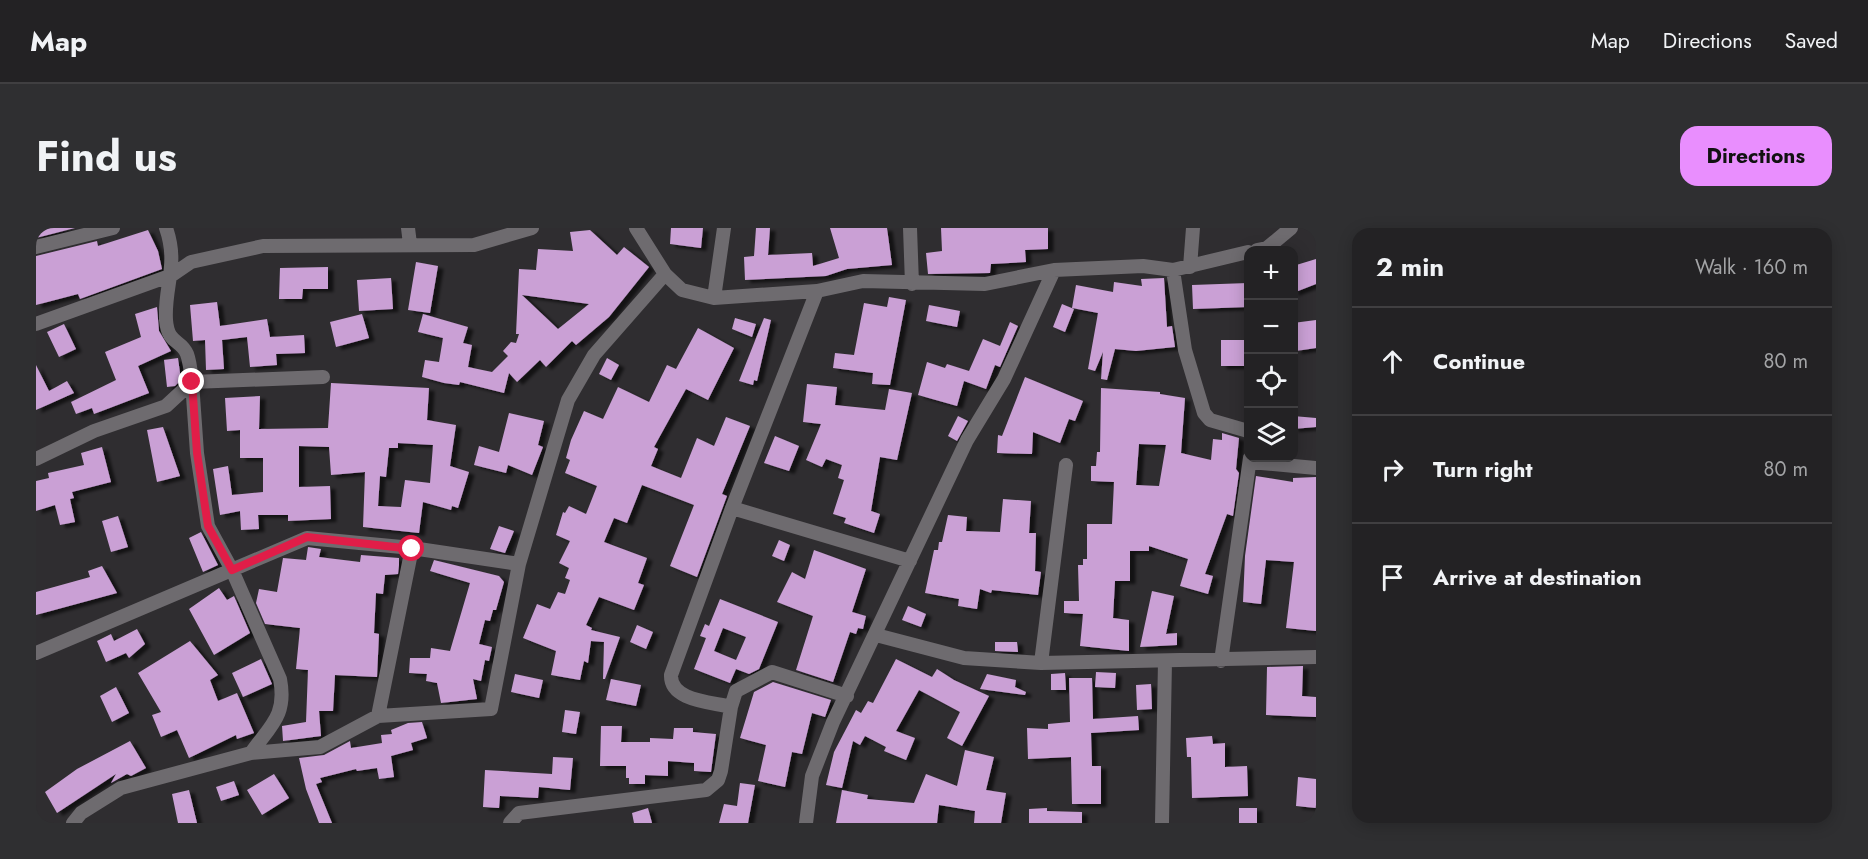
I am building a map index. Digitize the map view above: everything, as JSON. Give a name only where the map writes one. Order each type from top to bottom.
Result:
[{"type":"street","points":[[36,247],[113,228]]},
{"type":"street","points":[[166,228],[172,249],[172,275],[166,318],[169,337],[187,352],[192,382],[197,453],[208,526],[232,570],[280,679],[284,698],[280,712],[251,753]]},
{"type":"street","points":[[408,228],[410,244]]},
{"type":"street","points":[[36,324],[172,275],[191,262],[262,246],[474,245],[532,228]]},
{"type":"street","points":[[636,228],[665,274],[682,290],[714,298],[817,291],[863,281],[985,284],[1054,270],[1143,266],[1173,270],[1244,253]]},
{"type":"street","points":[[714,298],[724,228]]},
{"type":"street","points":[[910,228],[912,284]]},
{"type":"street","points":[[1190,267],[1193,228]]},
{"type":"street","points":[[1269,246],[1291,228]]},
{"type":"street","points":[[806,823],[812,776],[833,722],[967,440],[1004,379],[1054,270]]},
{"type":"street","points":[[1173,270],[1185,350],[1204,413],[1210,420],[1244,430]]},
{"type":"street","points":[[73,823],[81,813],[121,788],[251,753],[320,747],[378,716],[491,709],[519,564],[568,400],[594,355],[665,274]]},
{"type":"street","points":[[731,707],[679,694],[671,683],[671,675],[732,508],[817,291]]},
{"type":"street","points":[[36,459],[94,431],[166,406],[192,382],[322,377]]},
{"type":"street","points":[[1221,661],[1250,462]]},
{"type":"street","points":[[1266,462],[1316,468]]},
{"type":"street","points":[[1041,663],[1066,465]]},
{"type":"street","points":[[732,508],[910,561]]},
{"type":"street","points":[[36,653],[307,537],[519,564]]},
{"type":"street","points":[[378,716],[412,549]]},
{"type":"street","points":[[876,635],[964,658],[1041,663],[1221,661],[1316,657]]},
{"type":"street","points":[[1162,823],[1165,661]]},
{"type":"street","points":[[510,823],[519,813],[706,790],[717,780],[721,771],[731,707],[736,691],[772,672],[847,696]]},
{"type":"building","points":[[36,228],[75,228],[36,238]]},
{"type":"building","points":[[671,228],[703,228],[701,248],[670,244]]},
{"type":"building","points":[[756,228],[770,228],[768,255],[812,253],[813,266],[839,258],[830,228],[887,228],[892,265],[847,269],[826,276],[745,280],[744,257],[754,256]]},
{"type":"building","points":[[941,228],[1048,228],[1048,249],[1025,250],[1026,262],[991,264],[990,273],[928,274],[926,253],[942,251]]},
{"type":"building","points":[[148,230],[158,251],[162,269],[80,299],[78,294],[36,305],[36,256],[97,241],[98,246]]},
{"type":"building","points":[[590,230],[617,255],[624,247],[649,267],[609,317],[576,345],[572,341],[546,367],[540,360],[517,382],[509,373],[504,393],[460,382],[459,385],[422,377],[425,360],[439,362],[443,338],[418,332],[423,314],[468,327],[463,343],[472,345],[468,367],[492,372],[508,356],[503,351],[511,342],[516,343],[519,334],[516,334],[519,269],[536,270],[538,249],[573,251],[570,232]],"holes":[[[522,295],[589,304],[558,329]]]},
{"type":"building","points":[[1316,259],[1316,284],[1298,291],[1298,264]]},
{"type":"building","points":[[416,262],[438,266],[430,313],[408,310]]},
{"type":"building","points":[[328,267],[328,289],[303,289],[302,299],[279,299],[280,268]]},
{"type":"building","points":[[391,278],[393,309],[359,311],[357,280]]},
{"type":"building","points":[[1164,278],[1167,327],[1172,326],[1175,347],[1136,351],[1115,349],[1107,380],[1101,379],[1103,352],[1095,371],[1088,369],[1098,313],[1072,308],[1076,285],[1113,292],[1114,282],[1142,286],[1141,279]]},
{"type":"building","points":[[1244,283],[1244,307],[1193,309],[1192,285]]},
{"type":"building","points":[[889,297],[906,300],[890,385],[872,384],[873,373],[833,368],[835,353],[854,355],[864,303],[887,307]]},
{"type":"building","points":[[217,302],[220,326],[267,319],[270,337],[304,335],[305,353],[276,354],[277,365],[250,367],[247,337],[222,340],[224,369],[206,370],[205,340],[193,341],[190,305]]},
{"type":"building","points":[[1062,304],[1074,309],[1065,332],[1053,327]]},
{"type":"building","points":[[929,305],[960,311],[957,327],[926,321]]},
{"type":"building","points":[[157,307],[159,331],[171,351],[138,366],[149,393],[94,414],[92,408],[76,414],[71,402],[116,380],[105,352],[141,337],[135,314]]},
{"type":"building","points":[[362,314],[369,338],[336,347],[330,322]]},
{"type":"building","points":[[735,318],[756,324],[752,337],[732,329]]},
{"type":"building","points":[[764,318],[771,320],[757,381],[754,380],[753,385],[739,381]]},
{"type":"building","points":[[1316,320],[1316,348],[1298,351],[1298,322]]},
{"type":"building","points":[[1010,322],[1018,326],[1000,367],[995,365],[986,389],[964,381],[957,406],[918,395],[927,362],[945,368],[947,364],[969,371],[983,339],[1000,346]]},
{"type":"building","points":[[64,324],[76,349],[59,357],[47,332]]},
{"type":"building","points":[[698,328],[734,348],[708,400],[686,389],[654,447],[658,449],[651,466],[681,478],[697,438],[714,446],[726,417],[750,426],[722,494],[727,496],[697,577],[670,566],[694,505],[642,485],[627,523],[614,518],[604,542],[647,558],[638,583],[644,585],[634,610],[599,597],[586,625],[592,628],[591,630],[620,637],[605,679],[603,679],[604,642],[591,641],[588,663],[584,661],[580,680],[551,675],[556,651],[523,638],[537,604],[550,609],[558,592],[565,594],[570,580],[565,578],[569,568],[559,563],[570,541],[556,535],[563,512],[565,513],[569,506],[586,514],[597,486],[565,473],[570,460],[566,458],[571,440],[584,411],[603,419],[618,387],[649,402],[667,365],[676,369]]},
{"type":"building","points":[[1221,340],[1244,340],[1244,366],[1221,366]]},
{"type":"building","points":[[178,358],[181,380],[175,386],[167,387],[164,360]]},
{"type":"building","points":[[607,358],[619,365],[611,380],[599,374]]},
{"type":"building","points":[[36,365],[49,391],[67,381],[74,393],[36,410]]},
{"type":"building","points":[[1025,377],[1083,401],[1075,421],[1069,419],[1060,443],[1033,432],[1032,454],[997,453],[998,435],[1002,436]]},
{"type":"building","points":[[331,383],[429,388],[427,420],[456,425],[450,466],[469,472],[458,508],[452,506],[451,510],[423,502],[419,533],[363,527],[365,472],[331,475],[329,447],[299,446],[299,487],[330,486],[331,519],[288,521],[288,515],[258,515],[259,529],[241,530],[240,511],[220,515],[213,469],[228,466],[232,495],[263,492],[263,458],[240,458],[240,430],[227,431],[225,398],[260,396],[259,429],[328,428]],"holes":[[[398,443],[433,445],[430,483],[405,480],[401,507],[378,506],[380,476],[386,477],[389,448],[398,448]]]},
{"type":"building","points":[[807,384],[837,387],[835,405],[885,410],[889,389],[912,393],[897,460],[880,457],[871,511],[880,514],[874,533],[844,523],[846,518],[833,514],[844,480],[838,478],[842,465],[826,459],[822,467],[806,460],[821,424],[803,422]]},
{"type":"building","points":[[1101,388],[1160,392],[1160,394],[1185,398],[1181,453],[1211,460],[1213,439],[1222,440],[1222,433],[1239,438],[1236,469],[1239,473],[1233,516],[1227,514],[1205,574],[1213,576],[1208,594],[1180,586],[1188,559],[1149,546],[1149,551],[1130,551],[1130,581],[1115,581],[1113,618],[1129,620],[1129,651],[1080,646],[1083,614],[1064,613],[1064,601],[1079,601],[1078,565],[1083,565],[1083,559],[1087,559],[1087,524],[1112,524],[1114,482],[1091,481],[1091,466],[1096,466],[1097,452],[1100,452]],"holes":[[[1139,444],[1166,445],[1159,486],[1136,485]]]},
{"type":"building","points":[[509,413],[544,421],[538,445],[543,447],[532,475],[508,465],[506,473],[474,465],[479,446],[499,452]]},
{"type":"building","points":[[958,416],[968,421],[957,441],[948,436]]},
{"type":"building","points":[[1298,416],[1316,418],[1316,427],[1298,429]]},
{"type":"building","points":[[163,427],[180,476],[157,482],[147,430]]},
{"type":"building","points":[[775,436],[799,446],[789,471],[764,463]]},
{"type":"building","points":[[102,447],[111,482],[72,492],[74,498],[70,499],[75,522],[60,525],[55,505],[36,511],[36,481],[49,478],[48,473],[84,465],[81,453]]},
{"type":"building","points":[[1256,476],[1293,482],[1293,478],[1316,477],[1316,631],[1286,628],[1294,562],[1266,560],[1261,604],[1243,602],[1245,556]]},
{"type":"building","points":[[1003,499],[1031,501],[1029,533],[1036,533],[1035,571],[1041,572],[1038,595],[992,590],[991,593],[980,589],[977,609],[958,606],[959,599],[925,593],[934,550],[938,550],[939,542],[942,542],[948,515],[967,517],[966,531],[1000,532]]},
{"type":"building","points":[[118,516],[128,547],[111,552],[102,521]]},
{"type":"building","points":[[499,526],[514,531],[505,553],[490,549]]},
{"type":"building","points":[[201,532],[218,565],[203,572],[189,538]]},
{"type":"building","points":[[779,540],[790,545],[784,561],[772,556]]},
{"type":"building","points":[[308,547],[321,549],[319,557],[360,562],[361,555],[399,558],[398,574],[385,575],[383,594],[376,593],[374,633],[379,634],[377,677],[335,675],[333,711],[319,711],[321,736],[283,741],[282,726],[306,722],[308,670],[296,669],[300,628],[265,624],[256,603],[259,589],[277,592],[283,558],[306,560]]},
{"type":"building","points":[[814,550],[866,569],[852,612],[866,616],[863,629],[858,628],[856,634],[850,632],[833,682],[796,670],[813,616],[777,602],[792,572],[805,579]]},
{"type":"building","points":[[434,560],[499,576],[504,582],[496,610],[493,610],[490,621],[485,620],[479,644],[492,647],[489,661],[485,660],[481,681],[473,679],[477,699],[441,703],[437,683],[426,681],[427,674],[409,673],[410,658],[430,658],[431,648],[450,651],[470,583],[430,571]]},
{"type":"building","points":[[102,566],[117,593],[36,615],[36,592],[90,577],[88,571]]},
{"type":"building","points":[[219,588],[227,600],[234,596],[250,633],[214,655],[189,609]]},
{"type":"building","points":[[1152,591],[1174,596],[1166,634],[1177,633],[1177,645],[1140,647]]},
{"type":"building","points":[[720,599],[778,622],[759,669],[749,674],[736,669],[730,683],[694,669],[706,638],[700,636],[705,624],[709,626]],"holes":[[[723,628],[746,637],[736,660],[714,651]]]},
{"type":"building","points":[[908,606],[926,614],[921,627],[902,620]]},
{"type":"building","points":[[637,625],[653,632],[646,649],[630,642]]},
{"type":"building","points":[[137,629],[145,644],[129,658],[126,653],[106,662],[97,641],[111,634],[114,641]]},
{"type":"building","points":[[190,641],[218,675],[210,680],[218,701],[237,693],[254,733],[237,739],[236,735],[189,758],[177,730],[161,737],[152,715],[161,712],[138,673]]},
{"type":"building","points":[[995,642],[1017,642],[1018,652],[995,651]]},
{"type":"building","points":[[261,659],[272,684],[243,697],[232,673]]},
{"type":"building","points":[[896,659],[932,677],[937,669],[954,680],[989,696],[962,746],[947,738],[960,712],[919,690],[896,731],[915,738],[906,760],[884,751],[886,747],[865,736],[860,745],[853,741],[842,788],[826,785],[834,752],[856,710],[861,713],[868,701],[873,703]]},
{"type":"building","points":[[1303,666],[1302,696],[1316,697],[1316,717],[1266,715],[1267,667]]},
{"type":"building","points":[[1096,672],[1116,673],[1115,688],[1095,687]]},
{"type":"building","points":[[1065,673],[1066,690],[1051,690],[1051,674]]},
{"type":"building","points":[[515,674],[543,680],[539,698],[511,692]]},
{"type":"building","points":[[987,674],[1016,680],[1015,687],[1026,692],[1025,695],[980,689]]},
{"type":"building","points":[[1069,678],[1092,678],[1093,719],[1138,716],[1139,730],[1091,733],[1092,766],[1101,766],[1101,804],[1072,804],[1071,757],[1028,759],[1027,728],[1048,729],[1048,724],[1070,722]]},
{"type":"building","points":[[611,679],[641,685],[636,706],[606,700]]},
{"type":"building","points":[[773,682],[831,700],[825,717],[812,713],[802,754],[792,752],[785,787],[758,781],[766,745],[740,738],[754,692]]},
{"type":"building","points":[[1151,684],[1152,709],[1137,710],[1136,685]]},
{"type":"building","points":[[116,687],[129,713],[112,722],[100,696]]},
{"type":"building","points":[[565,710],[580,712],[576,734],[562,732]]},
{"type":"building","points":[[422,722],[427,738],[411,743],[413,750],[391,756],[394,777],[379,779],[377,768],[357,771],[356,769],[320,778],[322,782],[316,784],[332,823],[319,823],[306,789],[299,758],[324,755],[350,741],[351,748],[382,743],[381,735],[392,734],[391,730],[408,723]]},
{"type":"building","points":[[601,726],[622,726],[621,742],[650,742],[650,738],[673,739],[674,728],[693,728],[693,732],[716,734],[711,772],[694,771],[694,763],[668,761],[668,776],[645,775],[645,784],[629,784],[629,778],[626,778],[626,766],[600,766]]},
{"type":"building","points":[[1212,736],[1213,744],[1225,743],[1225,767],[1247,766],[1248,796],[1192,798],[1191,757],[1187,757],[1186,738]]},
{"type":"building","points":[[130,741],[146,768],[131,776],[127,774],[111,783],[116,774],[57,813],[45,792],[77,769]]},
{"type":"building","points":[[965,750],[994,757],[986,790],[1006,793],[1001,823],[974,823],[975,811],[939,805],[937,823],[836,823],[842,790],[868,795],[867,799],[914,803],[926,774],[957,786]]},
{"type":"building","points":[[553,757],[573,758],[570,790],[539,787],[538,798],[500,796],[499,808],[483,807],[485,770],[552,774]]},
{"type":"building","points":[[274,774],[289,798],[262,815],[247,790]]},
{"type":"building","points":[[1298,777],[1316,779],[1316,808],[1296,806]]},
{"type":"building","points":[[234,781],[239,795],[221,801],[216,787]]},
{"type":"building","points":[[740,783],[755,785],[748,823],[719,823],[724,804],[737,806]]},
{"type":"building","points":[[189,790],[197,823],[178,823],[172,794]]},
{"type":"building","points":[[648,808],[652,823],[634,823],[632,813]]},
{"type":"building","points":[[1047,808],[1047,811],[1082,812],[1082,823],[1029,823],[1029,809]]},
{"type":"building","points":[[1239,808],[1257,808],[1257,823],[1239,823]]},
{"type":"route","points":[[192,382],[197,453],[208,526],[232,570],[307,537],[412,549]]}]
